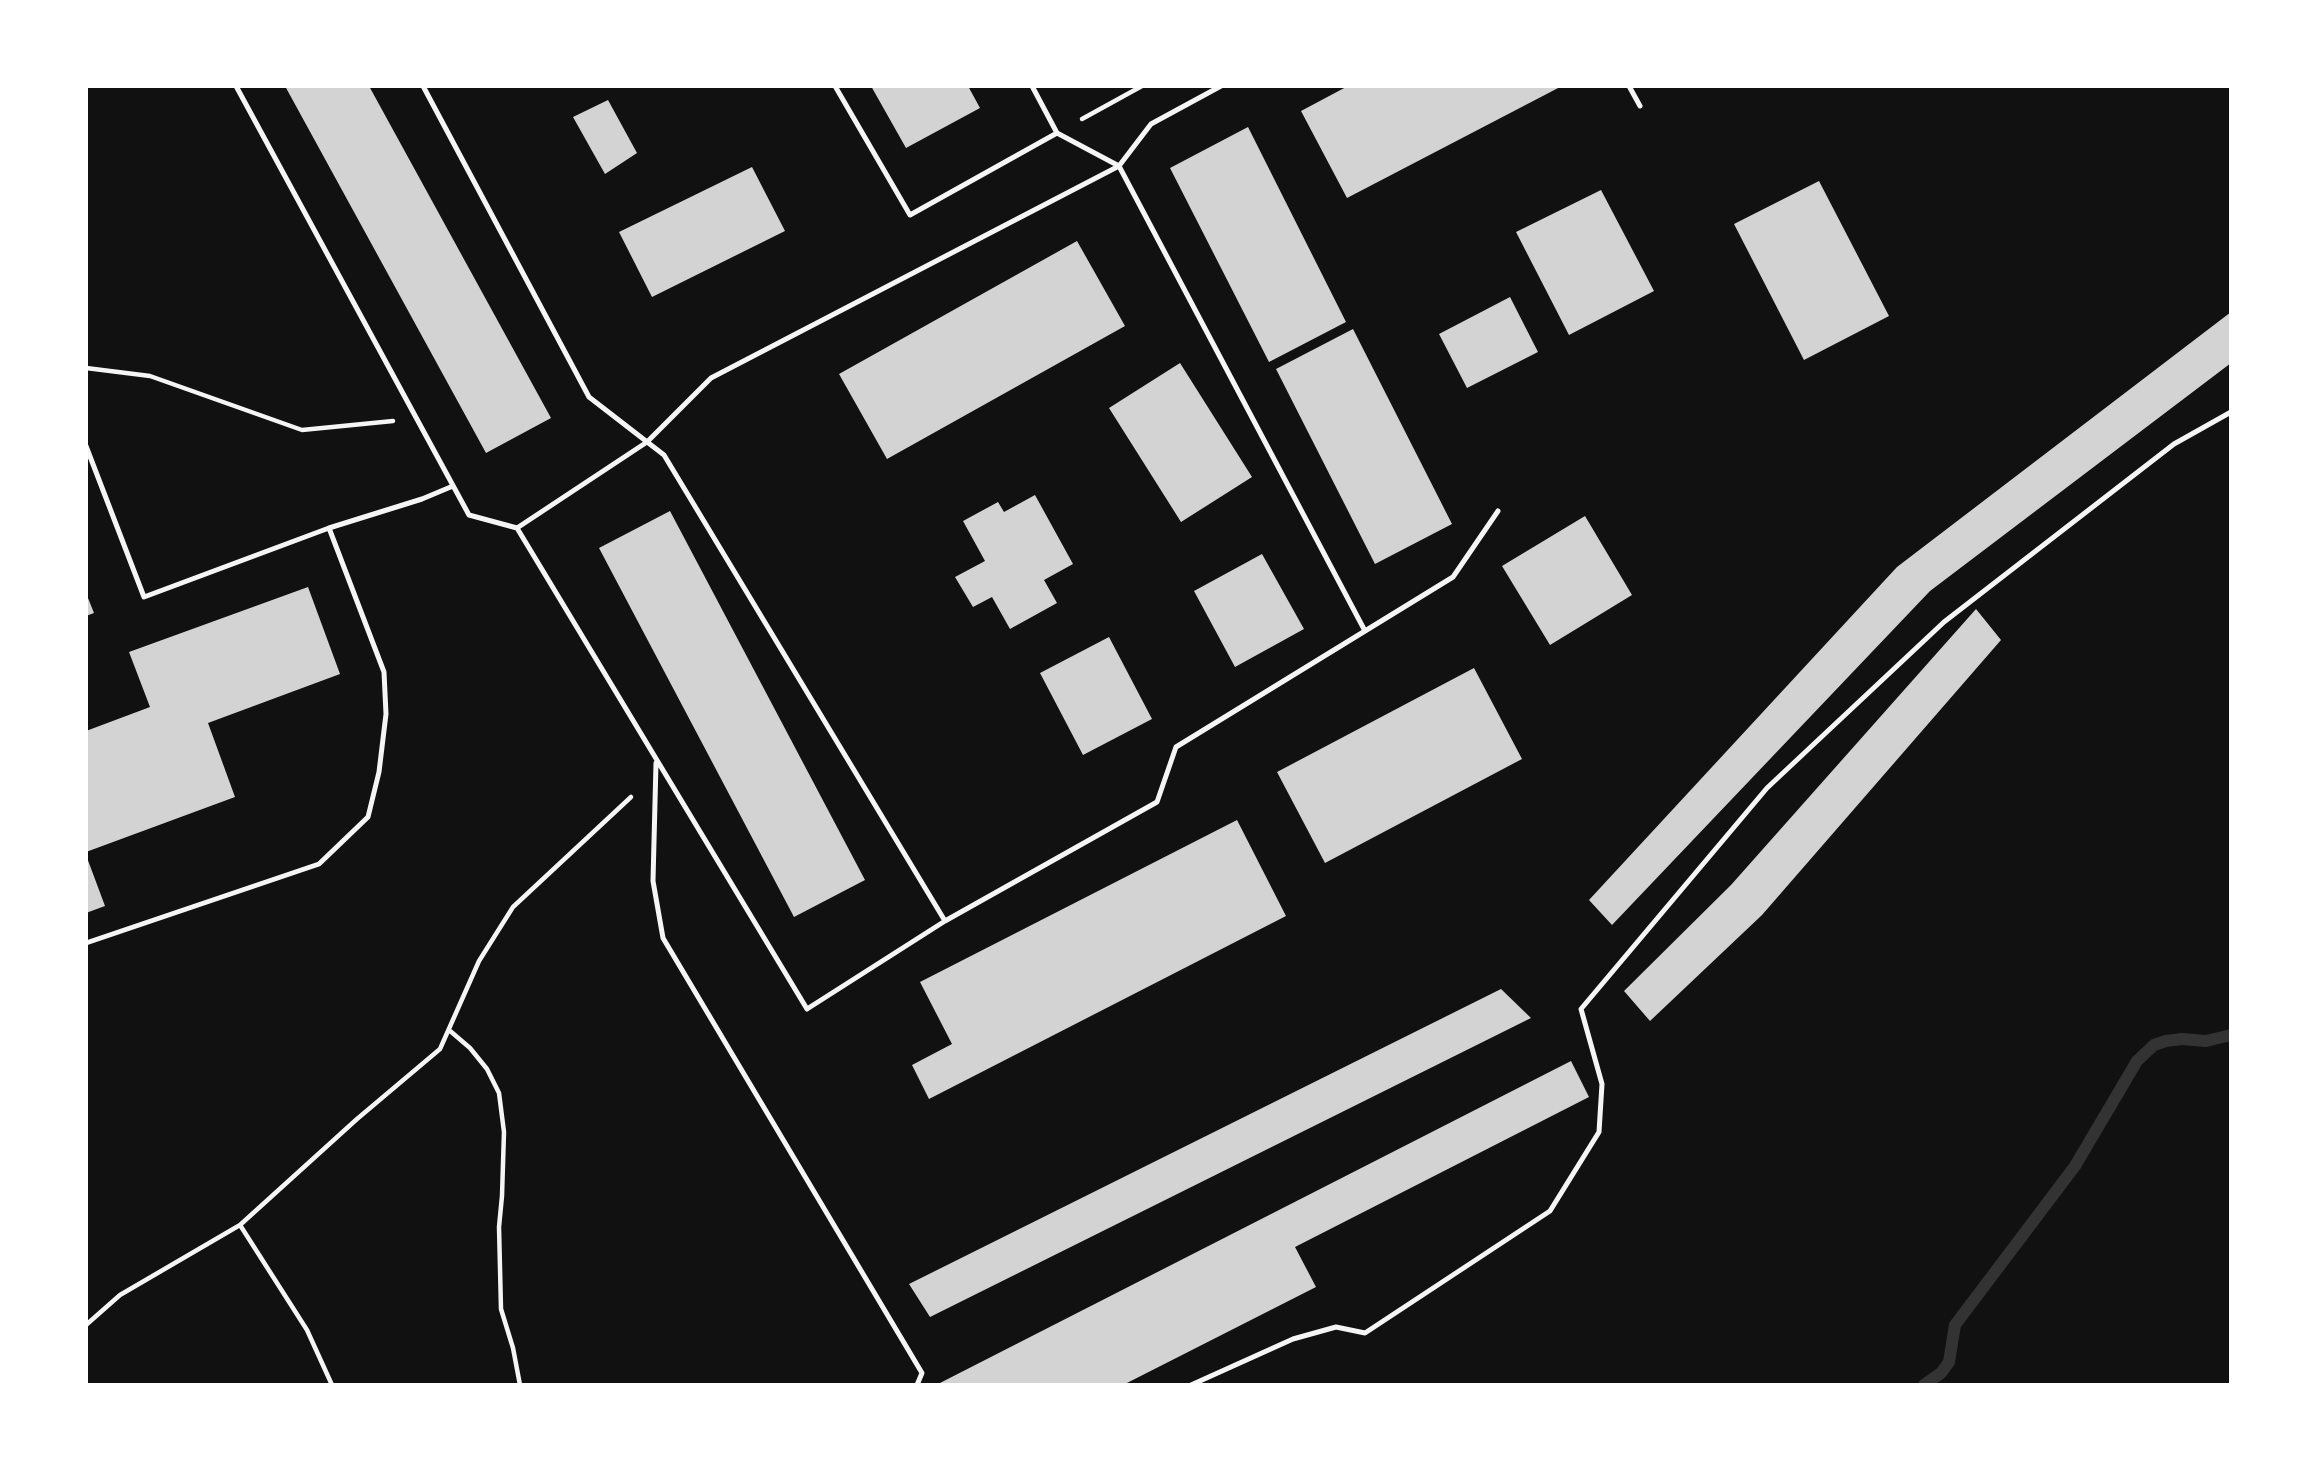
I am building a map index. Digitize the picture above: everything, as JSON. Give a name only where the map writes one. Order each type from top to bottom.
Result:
[{"type":"lane","points":[[236,86],[469,515],[517,528],[807,1009],[945,921],[1157,802],[1176,747],[1453,577],[1498,511]]},
{"type":"lane","points":[[423,86],[589,397],[664,455],[945,921]]},
{"type":"lane","points":[[835,86],[910,215],[1057,133]]},
{"type":"lane","points":[[1032,86],[1057,133],[1119,166],[1365,631]]},
{"type":"lane","points":[[517,528],[647,442],[711,378],[1119,166],[1151,124],[1221,86]]},
{"type":"lane","points":[[1629,86],[1640,106]]},
{"type":"lane","points":[[1191,1385],[1293,1339],[1336,1327],[1365,1333],[1550,1210],[1599,1132],[1602,1084],[1581,1009],[1767,788],[1944,622],[2174,444],[2231,412]]},
{"type":"lane","points":[[86,446],[144,597],[329,528],[422,499],[453,486]]},
{"type":"lane","points":[[86,943],[319,864],[368,817],[379,772],[386,715],[383,672],[329,528]]},
{"type":"lane","points":[[656,760],[653,880],[663,938],[922,1373],[917,1385]]},
{"type":"path","points":[[1057,133],[1142,86]]},
{"type":"path","points":[[86,368],[150,376],[302,430],[415,419]]},
{"type":"path","points":[[86,1325],[120,1295],[240,1225],[357,1119],[440,1049],[479,961],[513,907],[656,774]]},
{"type":"path","points":[[449,1030],[471,1048],[487,1069],[499,1093],[504,1132],[499,1227],[501,1309],[513,1348],[520,1385]]},
{"type":"path","points":[[240,1225],[307,1330],[332,1385]]},
{"type":"building","points":[[285,86],[369,86],[551,418],[486,453]]},
{"type":"building","points":[[871,86],[968,86],[980,108],[906,148]]},
{"type":"building","points":[[1348,86],[1562,86],[1347,198],[1301,111]]},
{"type":"building","points":[[608,100],[637,153],[605,174],[573,117]]},
{"type":"building","points":[[1248,127],[1346,322],[1269,362],[1170,168]]},
{"type":"building","points":[[752,167],[785,231],[652,297],[619,232]]},
{"type":"building","points":[[1819,181],[1889,316],[1804,360],[1734,224]]},
{"type":"building","points":[[1601,190],[1654,291],[1569,335],[1516,232]]},
{"type":"building","points":[[1077,241],[1125,326],[887,459],[839,374]]},
{"type":"building","points":[[1510,297],[1538,352],[1467,388],[1439,334]]},
{"type":"building","points":[[2231,312],[2231,363],[1930,591],[1612,925],[1589,900],[1897,567]]},
{"type":"building","points":[[1353,329],[1452,524],[1375,564],[1276,369]]},
{"type":"building","points":[[1180,363],[1252,477],[1181,522],[1109,408]]},
{"type":"building","points":[[1035,495],[1073,564],[1044,580],[1057,603],[1010,629],[992,597],[973,607],[955,577],[985,561],[963,521],[998,502],[1004,512]]},
{"type":"building","points":[[670,511],[865,880],[794,917],[599,548]]},
{"type":"building","points":[[1585,516],[1632,595],[1550,645],[1502,566]]},
{"type":"building","points":[[1262,554],[1304,629],[1235,667],[1194,591]]},
{"type":"building","points":[[308,587],[340,674],[208,723],[235,797],[86,852],[86,731],[150,707],[129,652]]},
{"type":"building","points":[[86,593],[94,613],[86,616]]},
{"type":"building","points":[[1976,609],[2001,640],[1762,915],[1650,1021],[1624,991],[1731,885]]},
{"type":"building","points":[[1109,637],[1152,719],[1083,755],[1040,673]]},
{"type":"building","points":[[1474,668],[1522,759],[1325,863],[1277,772]]},
{"type":"building","points":[[1237,820],[1286,916],[929,1099],[912,1065],[952,1044],[920,982]]},
{"type":"building","points":[[86,855],[105,906],[86,913]]},
{"type":"building","points":[[1501,989],[1531,1018],[930,1317],[909,1284]]},
{"type":"building","points":[[1571,1061],[1589,1097],[1295,1247],[1316,1287],[1123,1385],[936,1385]]},
{"type":"waterway","points":[[1924,1385],[1941,1373],[1949,1362],[1955,1325],[2075,1166],[2137,1061],[2154,1045],[2166,1041],[2206,1041],[2231,1035]]}]
